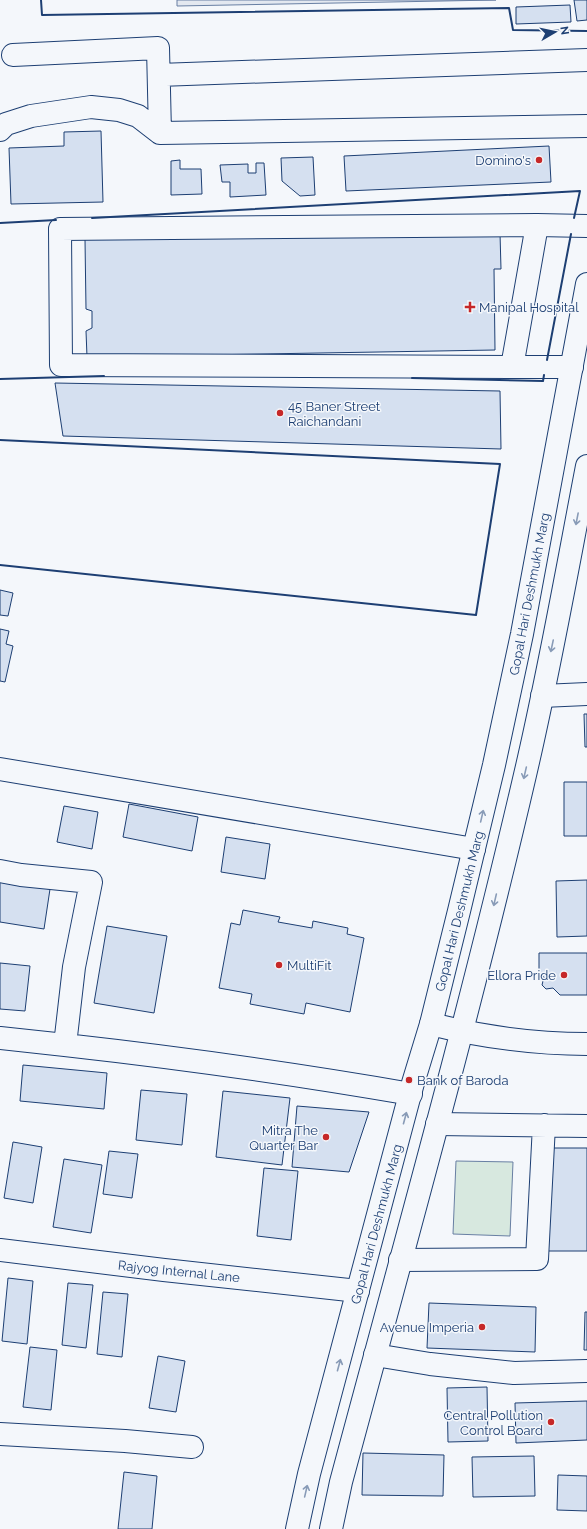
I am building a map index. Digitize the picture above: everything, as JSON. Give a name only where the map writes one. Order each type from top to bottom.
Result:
[{"type":"main road","points":[[13,55],[158,48],[160,133]]},
{"type":"main road","points":[[159,75],[587,60]]},
{"type":"main road","points":[[0,130],[6,124],[31,116],[91,107],[119,110],[138,116],[160,133],[587,126]]},
{"type":"main road","points":[[512,367],[537,225]]},
{"type":"main road","points":[[572,367],[61,365],[60,229],[537,225],[587,226]]},
{"type":"main road","name":"Gopal Hari Deshmukh Marg","points":[[297,1529],[309,1474],[431,1024],[474,848],[522,634],[587,284]]},
{"type":"main road","points":[[331,1529],[341,1482],[493,911],[526,772],[587,466]]},
{"type":"main road","points":[[542,696],[587,694]]},
{"type":"main road","points":[[0,769],[474,848]]},
{"type":"main road","points":[[0,871],[21,875],[91,882],[74,967],[65,1045]]},
{"type":"main road","points":[[431,1024],[461,1032],[525,1042],[587,1044]]},
{"type":"main road","points":[[0,1038],[137,1053],[321,1079],[411,1094]]},
{"type":"main road","points":[[437,1124],[587,1126]]},
{"type":"main road","points":[[400,1260],[537,1259],[544,1125]]},
{"type":"main road","name":"Rajyog Internal Lane","points":[[0,1250],[172,1271],[358,1291]]},
{"type":"main road","points":[[375,1355],[430,1364],[514,1372],[587,1370]]},
{"type":"main road","points":[[0,1434],[125,1441],[192,1447]]},
{"type":"shaded area","points":[[177,0],[496,0],[177,6]]},
{"type":"shaded area","points":[[456,1161],[513,1162],[510,1236],[453,1234]]},
{"type":"building","points":[[574,0],[587,0],[587,20],[577,21]]},
{"type":"building","points":[[570,5],[571,22],[516,24],[516,7]]},
{"type":"building","points":[[101,131],[103,202],[11,204],[9,148],[64,146],[64,132]]},
{"type":"building","points":[[549,146],[551,182],[346,191],[344,156]]},
{"type":"building","points":[[313,157],[315,195],[300,196],[282,181],[281,158]]},
{"type":"building","points":[[180,160],[180,169],[201,169],[202,194],[171,195],[171,161]]},
{"type":"building","points":[[256,163],[264,163],[266,195],[230,197],[230,182],[222,182],[220,165],[248,164],[248,173],[256,173]]},
{"type":"building","name":"Manipal Hospital","points":[[500,233],[501,269],[494,269],[495,350],[87,357],[86,331],[92,328],[92,311],[86,309],[85,239]]},
{"type":"building","name":"45 Baner Street Raichandani","points":[[55,383],[500,391],[501,449],[63,436]]},
{"type":"building","points":[[0,590],[13,593],[8,616],[0,615]]},
{"type":"building","points":[[0,629],[9,631],[6,644],[13,646],[5,682],[0,681]]},
{"type":"building","points":[[584,714],[587,714],[587,747],[585,747]]},
{"type":"building","points":[[564,782],[587,782],[587,836],[564,836]]},
{"type":"building","points":[[129,804],[198,817],[192,851],[123,837]]},
{"type":"building","points":[[64,806],[98,812],[92,849],[57,842]]},
{"type":"building","points":[[226,837],[270,844],[265,879],[221,872]]},
{"type":"building","points":[[587,880],[587,936],[557,937],[556,881]]},
{"type":"building","points":[[0,882],[50,889],[44,929],[0,922]]},
{"type":"building","points":[[243,910],[280,917],[278,922],[312,928],[313,921],[348,928],[347,934],[364,938],[350,1012],[306,1003],[304,1014],[250,1004],[252,994],[219,988],[231,923],[240,925]]},
{"type":"building","points":[[107,926],[167,936],[154,1013],[94,1003]]},
{"type":"building","name":"Ellora Pride","points":[[539,953],[587,953],[587,995],[560,995],[553,988],[546,989],[542,985],[544,977],[539,974]]},
{"type":"building","points":[[0,963],[30,966],[25,1011],[0,1009]]},
{"type":"building","points":[[23,1065],[107,1073],[104,1109],[20,1101]]},
{"type":"building","points":[[141,1090],[187,1094],[182,1145],[136,1140]]},
{"type":"building","points":[[223,1091],[290,1098],[282,1165],[216,1157]]},
{"type":"building","points":[[297,1106],[369,1112],[349,1172],[292,1167]]},
{"type":"building","points":[[13,1142],[42,1147],[33,1203],[4,1198]]},
{"type":"building","points":[[547,1148],[587,1148],[587,1251],[546,1251]]},
{"type":"building","points":[[109,1151],[138,1154],[132,1198],[103,1194]]},
{"type":"building","points":[[64,1159],[102,1165],[91,1233],[53,1227]]},
{"type":"building","points":[[264,1168],[298,1171],[291,1240],[257,1236]]},
{"type":"building","points":[[8,1278],[33,1281],[27,1344],[2,1341]]},
{"type":"building","points":[[68,1283],[93,1285],[86,1348],[62,1345]]},
{"type":"building","points":[[103,1292],[128,1294],[122,1357],[97,1354]]},
{"type":"building","name":"Avenue Imperia","points":[[429,1303],[536,1307],[535,1352],[427,1348]]},
{"type":"building","points":[[585,1312],[587,1312],[587,1350],[584,1350]]},
{"type":"building","points":[[30,1347],[57,1350],[51,1410],[23,1407]]},
{"type":"building","points":[[158,1356],[185,1361],[176,1412],[149,1408]]},
{"type":"building","points":[[487,1387],[488,1441],[448,1442],[447,1388]]},
{"type":"building","name":"Central Pollution Control Board","points":[[587,1401],[587,1440],[516,1443],[515,1403]]},
{"type":"building","points":[[363,1453],[444,1455],[443,1496],[362,1495]]},
{"type":"building","points":[[534,1456],[535,1496],[473,1497],[472,1457]]},
{"type":"building","points":[[124,1472],[157,1476],[152,1529],[118,1529]]},
{"type":"building","points":[[558,1475],[587,1476],[587,1511],[557,1510]]},
{"type":"wall","points":[[41,0],[42,15],[509,8],[513,30],[587,31]]},
{"type":"wall","points":[[92,218],[580,191],[574,218]]},
{"type":"wall","points":[[0,223],[56,220]]},
{"type":"wall","points":[[547,360],[571,234]]},
{"type":"wall","points":[[412,378],[543,381],[544,375]]},
{"type":"wall","points":[[0,379],[104,376]]},
{"type":"wall","points":[[0,440],[500,464],[476,615],[0,565]]},
{"type":"place","name":"Domino's","points":[[539,160]]},
{"type":"place","name":"Manipal Hospital","points":[[470,307]]},
{"type":"place","name":"45 Baner Street Raichandani","points":[[280,413]]},
{"type":"place","name":"MultiFit","points":[[279,965]]},
{"type":"place","name":"Ellora Pride","points":[[564,975]]},
{"type":"place","name":"Bank of Baroda","points":[[409,1080]]},
{"type":"place","name":"Mitra The Quarter Bar","points":[[326,1137]]},
{"type":"place","name":"Avenue Imperia","points":[[482,1327]]},
{"type":"place","name":"Central Pollution Control Board","points":[[551,1422]]}]
